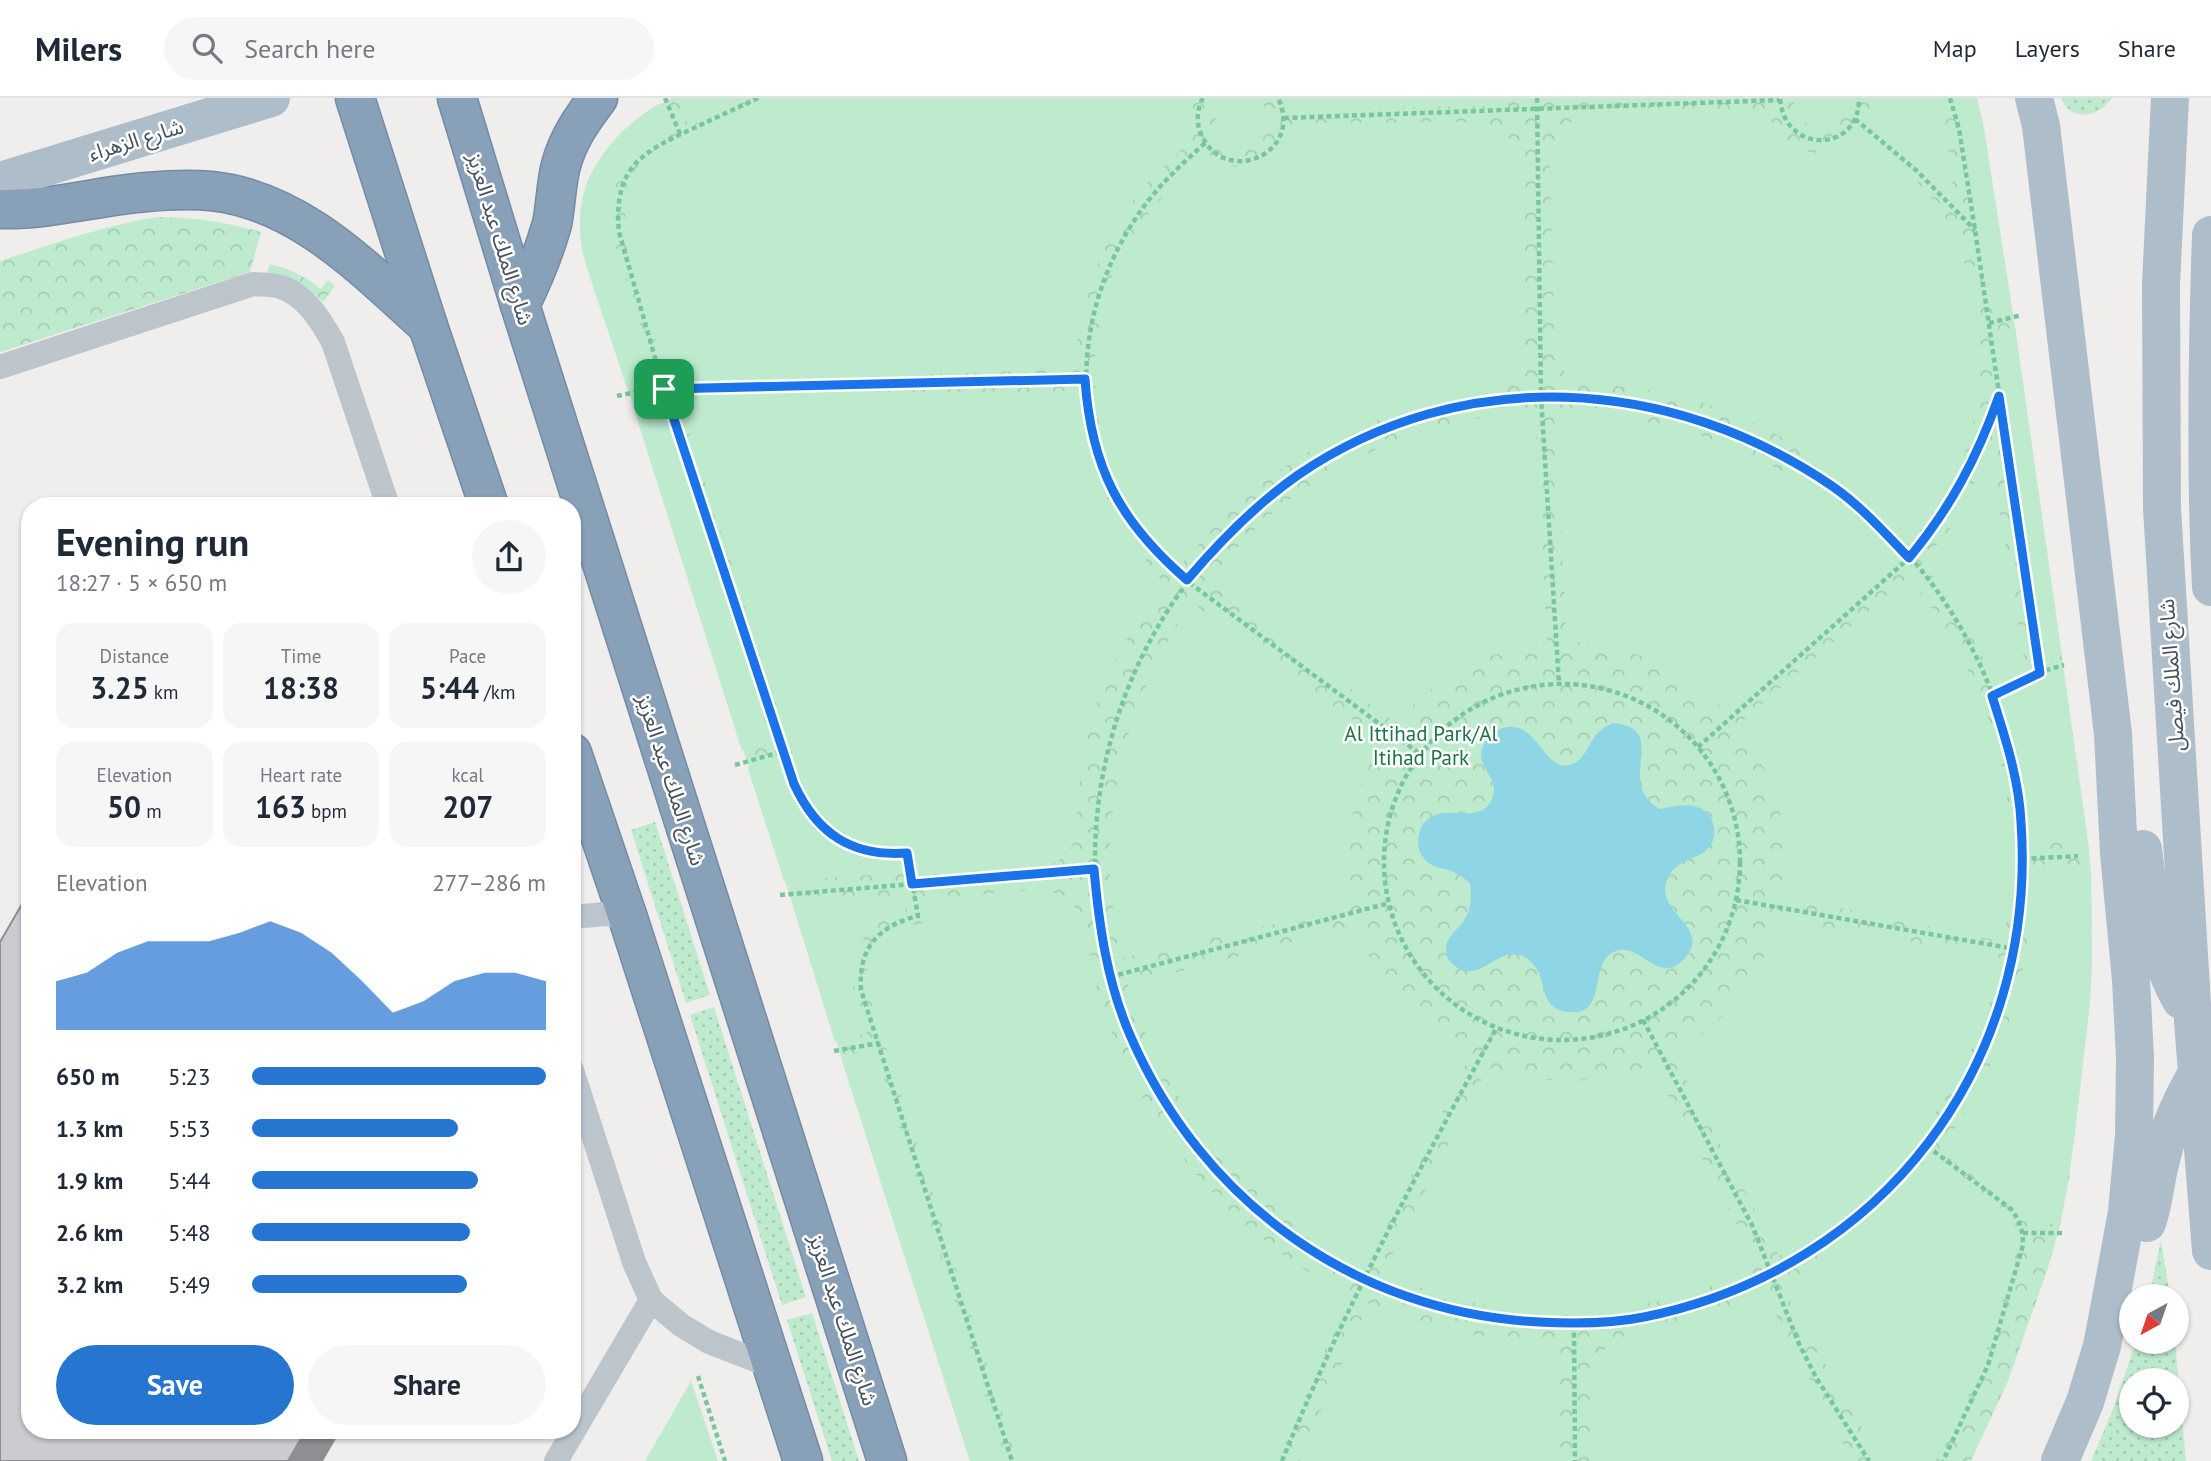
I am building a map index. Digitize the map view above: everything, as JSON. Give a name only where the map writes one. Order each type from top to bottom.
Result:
[{"type":"highway","points":[[355,98],[486,497]]},
{"type":"highway","name":"شارع الملك عبد العزيز","points":[[457,98],[581,497]]},
{"type":"highway","points":[[520,305],[544,250],[561,166],[569,142],[598,98]]},
{"type":"highway","points":[[0,209],[53,207],[147,192],[212,191],[246,199],[279,210],[323,236],[428,326]]},
{"type":"highway","name":"شارع الملك عبد العزيز","points":[[581,497],[887,1461]]},
{"type":"highway","points":[[581,795],[628,918],[803,1461]]},
{"type":"main road","name":"شارع الزهراء","points":[[0,181],[271,98]]},
{"type":"main road","points":[[2034,98],[2041,126],[2113,734],[2135,1058],[2134,1135],[2127,1212],[2113,1288],[2102,1346],[2085,1402],[2060,1461]]},
{"type":"main road","name":"شارع الملك فيصل","points":[[2170,98],[2161,284],[2162,508],[2193,1021],[2211,1251]]},
{"type":"main road","points":[[2211,235],[2208,454],[2211,587]]},
{"type":"main road","points":[[2113,734],[2134,772],[2146,869],[2160,944],[2171,983],[2193,1021]]},
{"type":"main road","points":[[2113,1288],[2129,1266],[2141,1242],[2169,1131],[2180,1101],[2197,1073]]},
{"type":"lane","points":[[0,367],[253,285],[281,287],[304,301],[333,342],[385,497]]},
{"type":"lane","points":[[581,916],[605,914],[628,918]]},
{"type":"lane","points":[[581,1098],[634,1262],[651,1300],[681,1325],[709,1342],[773,1367]]},
{"type":"lane","points":[[581,1419],[651,1300]]},
{"type":"lane","points":[[556,1461],[569,1439]]},
{"type":"path","points":[[665,98],[680,134]]},
{"type":"path","points":[[758,98],[649,150],[625,179],[617,214],[619,232],[664,389],[783,751],[803,803],[814,819],[847,844],[887,855],[907,853],[918,916],[885,928],[869,948],[860,973],[861,990],[1012,1461]]},
{"type":"path","points":[[1203,98],[1198,117],[1199,131],[1205,143],[1224,159],[1236,162],[1260,157],[1278,141],[1284,118],[1278,98]]},
{"type":"path","points":[[1537,98],[1541,397],[1559,684]]},
{"type":"path","points":[[1284,118],[1779,99],[1788,125],[1810,140],[1824,141],[1847,130],[1856,119],[1860,98]]},
{"type":"path","points":[[1950,98],[1959,129],[1975,230],[2040,673]]},
{"type":"path","points":[[1856,119],[1917,171],[1975,230]]},
{"type":"path","points":[[1205,143],[1171,173],[1142,209],[1119,247],[1101,290],[1089,334],[1085,379],[1087,412],[1094,445],[1120,506],[1161,558],[1420,754]]},
{"type":"path","points":[[1989,323],[2023,315]]},
{"type":"path","points":[[617,396],[650,389],[1085,379]]},
{"type":"path","points":[[1698,747],[1909,558],[1941,517],[1963,482],[1977,454],[1999,396]]},
{"type":"path","points":[[1541,397],[1593,398],[1644,405],[1695,418],[1743,436],[1789,459],[1834,488],[1873,521],[1909,558],[1957,623],[1992,696],[2015,776],[2023,859],[2015,949],[2001,1002],[1983,1052],[1957,1101],[1927,1146],[1893,1184],[1856,1218],[1816,1248],[1772,1273],[1709,1300],[1655,1314],[1574,1324],[1502,1320],[1431,1306],[1364,1280],[1313,1252],[1265,1218],[1222,1178],[1185,1133],[1154,1084],[1129,1032],[1110,977],[1099,924],[1094,869],[1096,817],[1104,766],[1117,717],[1135,669],[1158,623],[1187,580],[1220,541],[1257,506],[1299,475],[1343,448],[1390,427],[1438,411],[1489,401],[1541,397]]},
{"type":"path","points":[[1992,696],[2040,673],[2074,662]]},
{"type":"path","points":[[1559,684],[1586,685],[1636,700],[1679,729],[1698,747],[1716,774],[1730,803],[1740,867],[1736,900],[1717,949],[1703,970],[1676,998],[1643,1020],[1616,1031],[1586,1038],[1556,1040],[1526,1036],[1497,1027],[1467,1012],[1440,991],[1417,965],[1400,936],[1389,904],[1384,873],[1385,841],[1391,810],[1403,780],[1420,754],[1438,734],[1459,716],[1506,692],[1559,684]]},
{"type":"path","points":[[735,765],[783,751]]},
{"type":"path","points":[[2023,859],[2084,855]]},
{"type":"path","points":[[780,895],[1094,869]]},
{"type":"path","points":[[1736,900],[2015,949]]},
{"type":"path","points":[[1110,977],[1389,904]]},
{"type":"path","points":[[1643,1020],[1752,1225],[1799,1344],[1817,1379],[1869,1461]]},
{"type":"path","points":[[1282,1461],[1364,1280],[1497,1027]]},
{"type":"path","points":[[834,1051],[878,1043]]},
{"type":"path","points":[[1927,1146],[2011,1209],[2019,1220],[2023,1233],[2023,1245],[1988,1365],[1942,1461]]},
{"type":"path","points":[[2023,1233],[2064,1233]]},
{"type":"path","points":[[1574,1324],[1576,1461]]},
{"type":"path","points":[[681,1325],[725,1461]]},
{"type":"green space","name":"Al Ittihad Park/Al Itihad Park","points":[[672,98],[1977,98],[2015,327],[2087,834],[2091,871],[2092,961],[2090,1002],[2069,1179],[2060,1225],[2048,1268],[2008,1381],[1971,1461],[970,1461],[583,254],[581,206],[592,172],[613,141],[627,128],[656,106]]},
{"type":"green space","points":[[677,98],[749,98],[689,126]]},
{"type":"green space","points":[[767,98],[1190,98],[1188,114],[1193,138],[1140,191],[1113,231],[1102,253],[1087,298],[1073,369],[674,384],[647,317],[632,265],[626,216],[630,183],[642,161],[662,145]]},
{"type":"green space","points":[[1227,98],[1256,98],[1259,101],[1268,118],[1263,138],[1253,145],[1242,146],[1221,135],[1216,125],[1217,112]]},
{"type":"green space","points":[[1291,98],[1498,98],[1489,106],[1294,109]]},
{"type":"green space","points":[[1794,98],[1847,98],[1843,112],[1836,121],[1827,126],[1817,126],[1800,117],[1795,109]]},
{"type":"green space","points":[[1873,98],[1937,98],[1949,151],[1954,205],[1870,120]]},
{"type":"green space","points":[[1954,98],[1977,98],[2011,304],[1989,308],[1958,109]]},
{"type":"green space","points":[[2061,98],[2112,98],[2100,110],[2078,114],[2071,111]]},
{"type":"green space","points":[[659,104],[673,131],[643,148],[623,170],[617,183],[611,214],[611,232],[657,377],[626,386],[584,257],[580,231],[581,211],[592,174],[602,157],[628,128]]},
{"type":"green space","points":[[1605,110],[1767,110],[1774,126],[1784,138],[1795,147],[1809,152],[1837,150],[1851,143],[1863,131],[1900,163],[1931,199],[1963,258],[1973,290],[1981,356],[1979,390],[1964,455],[1941,500],[1912,541],[1844,477],[1799,447],[1762,427],[1723,410],[1684,398],[1643,389],[1581,382],[1562,369],[1555,355],[1550,160],[1557,139],[1568,125],[1583,115]]},
{"type":"green space","points":[[1294,123],[1486,124],[1498,129],[1519,152],[1525,337],[1519,361],[1508,381],[1495,391],[1475,398],[1396,414],[1363,425],[1302,455],[1248,495],[1177,569],[1129,505],[1106,451],[1099,420],[1095,387],[1100,323],[1107,291],[1134,234],[1167,192],[1207,156],[1235,167],[1260,164],[1280,150]]},
{"type":"green space","points":[[157,217],[210,221],[261,232],[250,272],[0,352],[0,261],[97,230]]},
{"type":"green space","points":[[270,264],[297,274],[321,289],[328,280],[335,286],[323,302],[311,291],[265,276]]},
{"type":"green space","points":[[2015,327],[2062,656],[2040,662],[1993,331]]},
{"type":"green space","points":[[1079,391],[1089,447],[1106,494],[1130,539],[1164,583],[1123,645],[1102,689],[1082,760],[1076,836],[1070,850],[1052,864],[1035,869],[914,872],[911,848],[880,846],[851,836],[827,820],[806,796],[678,398]]},
{"type":"green space","points":[[662,394],[771,740],[742,751],[631,400]]},
{"type":"green space","points":[[1554,411],[1626,418],[1661,425],[1727,445],[1759,459],[1822,496],[1894,560],[1726,712],[1690,682],[1654,661],[1614,648],[1567,641]]},
{"type":"green space","points":[[1535,412],[1547,643],[1502,653],[1464,668],[1429,691],[1395,723],[1208,579],[1272,514],[1320,479],[1346,464],[1429,430],[1486,417]]},
{"type":"green space","points":[[1989,448],[2026,671],[1997,688],[1963,622],[1921,561],[1954,523]]},
{"type":"green space","points":[[1908,577],[1936,615],[1967,668],[1999,755],[2011,846],[2004,942],[1784,896],[1785,849],[1778,806],[1763,766],[1738,725]]},
{"type":"green space","points":[[1191,602],[1382,741],[1362,782],[1351,821],[1348,884],[1351,907],[1121,958],[1110,864],[1112,815],[1117,782],[1133,720],[1158,661]]},
{"type":"green space","points":[[2048,679],[2065,680],[2089,850],[2062,850],[2062,835],[2032,835],[2021,767],[2002,701],[2016,690]]},
{"type":"green space","points":[[782,759],[795,802],[819,833],[853,852],[874,858],[897,860],[899,873],[784,881],[748,769]]},
{"type":"green space","points":[[655,822],[710,995],[686,1003],[631,830]]},
{"type":"green space","points":[[2062,870],[2091,871],[2092,961],[2074,1141],[2060,1225],[2029,1220],[1940,1150],[1977,1092],[2006,1031],[2023,969],[2029,906],[2033,893],[2044,878]]},
{"type":"green space","points":[[1035,890],[1052,892],[1075,907],[1086,931],[1097,990],[1111,1032],[1145,1102],[1188,1165],[1240,1220],[1270,1245],[1302,1268],[1349,1294],[1277,1461],[1018,1461],[866,984],[870,958],[881,941],[898,930],[923,923],[921,900]]},
{"type":"green space","points":[[904,898],[906,910],[882,921],[873,929],[864,938],[854,960],[854,993],[867,1034],[835,1042],[792,903]]},
{"type":"green space","points":[[1779,919],[2001,958],[1991,998],[1976,1038],[1943,1101],[1922,1131],[1900,1159],[1848,1209],[1779,1256],[1673,1055],[1726,1013],[1739,997],[1761,962]]},
{"type":"green space","points":[[1356,926],[1375,969],[1399,1003],[1429,1032],[1468,1059],[1367,1266],[1329,1246],[1295,1223],[1241,1177],[1218,1151],[1176,1094],[1142,1025],[1128,985]]},
{"type":"green space","points":[[714,1007],[806,1297],[782,1305],[690,1015]]},
{"type":"green space","points":[[875,1051],[1006,1461],[970,1461],[842,1061]]},
{"type":"green space","points":[[1652,1065],[1759,1266],[1703,1289],[1668,1299],[1621,1307],[1572,1311],[1476,1303],[1440,1294],[1383,1274],[1488,1067],[1531,1078],[1570,1081],[1609,1077]]},
{"type":"green space","points":[[1936,1157],[2004,1210],[2014,1226],[2018,1245],[1984,1356],[1949,1437],[1935,1461],[1881,1461],[1786,1294],[1865,1231],[1902,1196]]},
{"type":"green space","points":[[2161,1240],[2168,1284],[2152,1284]]},
{"type":"green space","points":[[1766,1296],[1852,1461],[1593,1461],[1591,1379],[1596,1362],[1608,1346],[1618,1339]]},
{"type":"green space","points":[[1369,1303],[1461,1332],[1497,1338],[1558,1342],[1560,1461],[1299,1461]]},
{"type":"green space","points":[[812,1313],[859,1461],[832,1461],[787,1320]]},
{"type":"green space","points":[[2132,1354],[2176,1354],[2177,1368],[2127,1368]]},
{"type":"green space","points":[[691,1381],[718,1461],[645,1461]]},
{"type":"green space","points":[[2119,1392],[2119,1438],[2184,1438],[2186,1461],[2091,1461]]},
{"type":"water","points":[[1613,723],[1630,727],[1639,735],[1641,785],[1647,798],[1660,809],[1686,805],[1704,810],[1712,820],[1714,835],[1709,847],[1700,855],[1676,867],[1666,884],[1667,899],[1690,931],[1691,949],[1684,959],[1674,967],[1664,968],[1629,951],[1619,950],[1603,962],[1593,1000],[1588,1007],[1580,1012],[1567,1012],[1557,1009],[1549,1002],[1536,968],[1523,956],[1505,956],[1470,971],[1461,970],[1450,961],[1446,946],[1469,911],[1470,883],[1455,873],[1426,861],[1420,852],[1418,840],[1421,828],[1428,819],[1438,814],[1479,812],[1487,806],[1494,790],[1482,761],[1481,751],[1491,735],[1499,730],[1515,727],[1524,731],[1555,762],[1563,765],[1579,760],[1598,733]]},
{"type":"building","points":[[21,906],[21,1439],[301,1439],[288,1461],[0,1461],[0,942]]},
{"type":"route","points":[[1085,379],[1087,412],[1094,445],[1120,506],[1161,558],[1187,580],[1220,541],[1257,506],[1299,475],[1343,448],[1390,427],[1438,411],[1489,401],[1541,397],[1593,398],[1644,405],[1695,418],[1743,436],[1789,459],[1834,488],[1873,521],[1909,558],[1929,534],[1963,482],[1977,454],[1999,396],[2040,673],[1992,696],[2015,776],[2023,859],[2015,949],[2001,1002],[1983,1052],[1957,1101],[1927,1146],[1893,1184],[1856,1218],[1816,1248],[1772,1273],[1709,1300],[1642,1317],[1574,1324],[1502,1320],[1431,1306],[1364,1280],[1313,1252],[1265,1218],[1222,1178],[1185,1133],[1154,1084],[1129,1032],[1110,977],[1099,924],[1094,869],[912,884],[907,853],[887,855],[866,851],[847,844],[814,819],[794,784],[664,389],[1085,379]]}]
